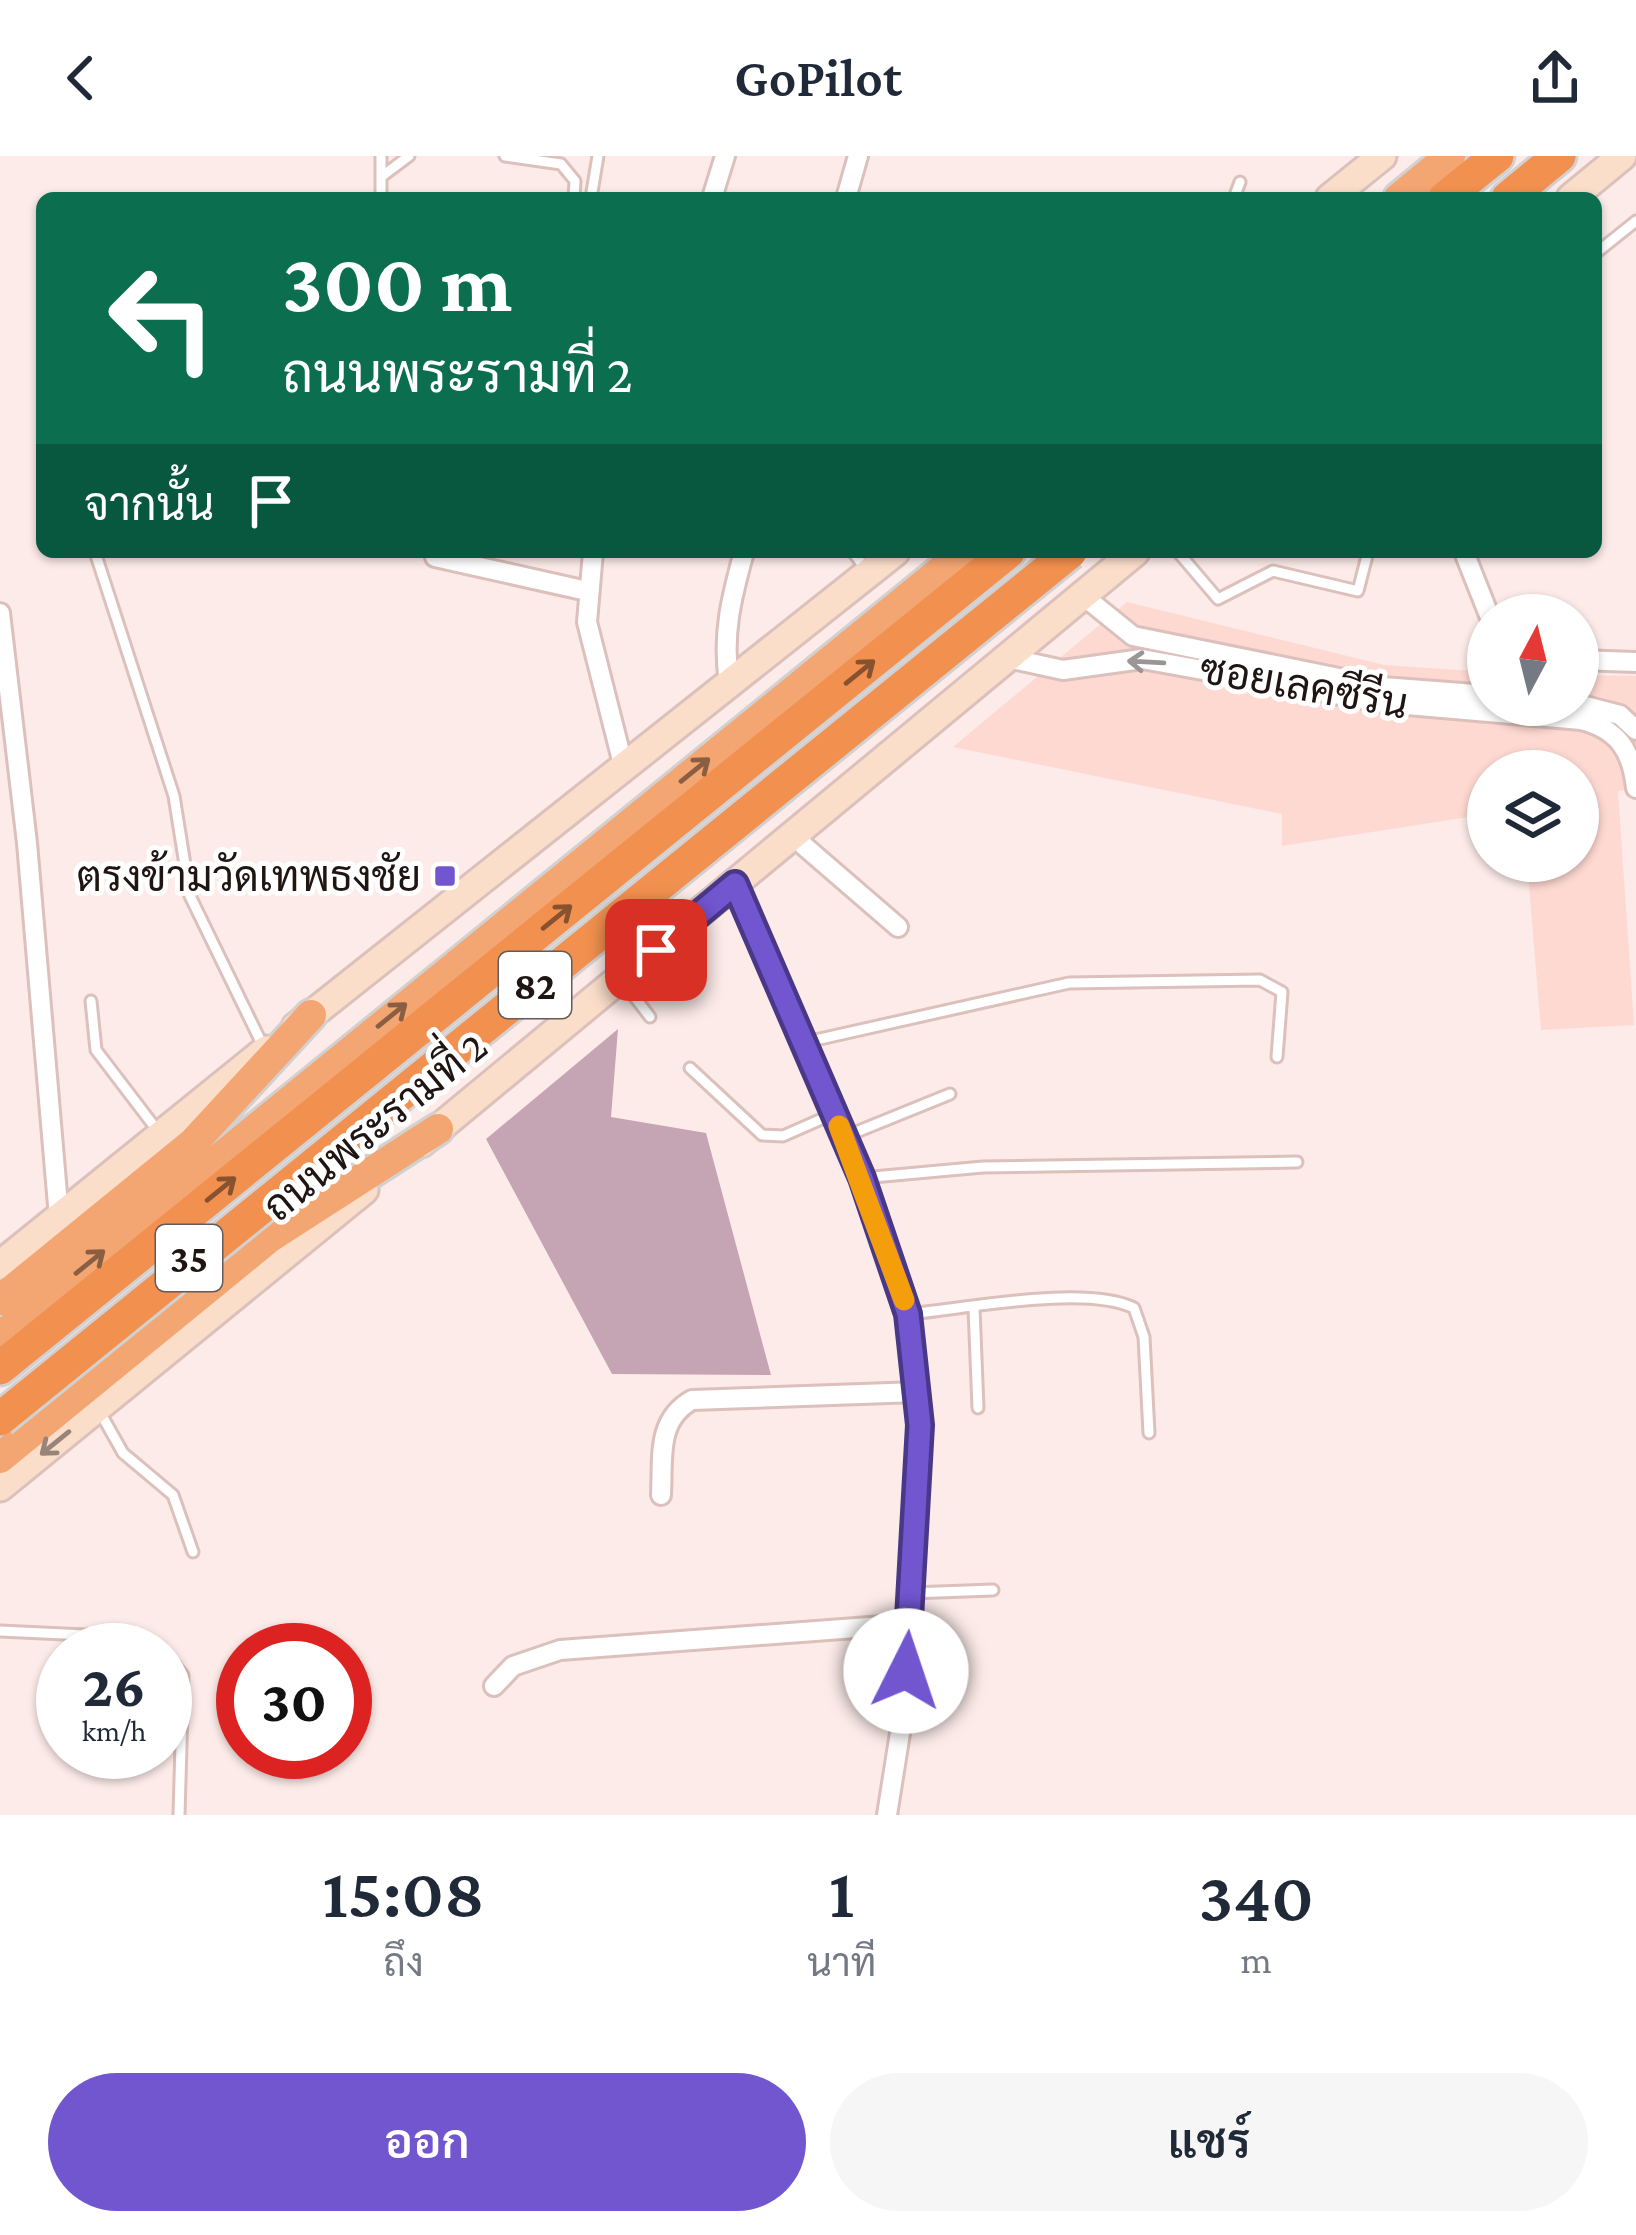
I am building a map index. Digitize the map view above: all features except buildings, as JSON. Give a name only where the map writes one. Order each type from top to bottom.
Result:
[{"type":"highway","points":[[1406,192],[1450,156]]},
{"type":"highway","points":[[1452,192],[1497,156]]},
{"type":"highway","points":[[1513,192],[1558,156]]},
{"type":"highway","name":"ถนนพระรามที่ 2","points":[[0,1336],[957,558]]},
{"type":"highway","name":"82","points":[[0,1368],[1001,558]]},
{"type":"highway","name":"ถนนพระรามที่ 2","points":[[0,1415],[1061,558]]},
{"type":"highway","name":"82","points":[[0,1415],[1061,558]]},
{"type":"highway","points":[[0,1300],[193,1143],[311,1015]]},
{"type":"highway","points":[[193,1143],[340,1057]]},
{"type":"highway","points":[[269,1238],[378,1105]]},
{"type":"highway","points":[[0,1458],[269,1238],[438,1129]]},
{"type":"main road","points":[[1337,192],[1382,156]]},
{"type":"main road","points":[[1578,192],[1622,156]]},
{"type":"main road","name":"ถนนพระรามที่ 2","points":[[0,1487],[1128,558]]},
{"type":"main road","points":[[0,1265],[729,683],[861,562]]},
{"type":"street","points":[[714,192],[724,156]]},
{"type":"street","points":[[848,192],[858,156]]},
{"type":"street","points":[[444,558],[587,591]]},
{"type":"street","points":[[592,558],[587,591],[593,664],[624,767]]},
{"type":"street","points":[[729,683],[723,640],[742,558]]},
{"type":"street","points":[[1466,558],[1481,594]]},
{"type":"street","name":"ซอยเลคซีรีน","points":[[1082,595],[1132,636],[1383,695],[1467,695]]},
{"type":"street","points":[[0,613],[27,843],[59,1217]]},
{"type":"street","name":"ซอยเลคซีรีน","points":[[1003,657],[1063,670],[1142,659],[1602,725],[1628,752],[1636,788]]},
{"type":"street","points":[[1599,661],[1636,662]]},
{"type":"street","points":[[1599,710],[1620,716],[1636,730]]},
{"type":"street","points":[[796,827],[803,845],[898,927]]},
{"type":"street","points":[[735,884],[862,1178],[908,1314],[918,1392],[911,1593],[887,1815]]},
{"type":"street","points":[[661,1495],[664,1433],[669,1418],[692,1400],[918,1392]]},
{"type":"street","points":[[494,1686],[513,1666],[560,1650],[909,1624]]},
{"type":"lane","points":[[381,156],[381,192]]},
{"type":"lane","points":[[381,177],[409,156]]},
{"type":"lane","points":[[507,156],[554,159],[570,172],[573,192]]},
{"type":"lane","points":[[593,192],[598,156]]},
{"type":"lane","points":[[1236,192],[1240,182]]},
{"type":"lane","points":[[1602,248],[1636,221]]},
{"type":"lane","points":[[97,558],[174,796],[190,896],[266,1051]]},
{"type":"lane","points":[[1183,558],[1218,599],[1273,571],[1358,591],[1366,558]]},
{"type":"lane","points":[[621,978],[650,1017]]},
{"type":"lane","points":[[802,1043],[1069,983],[1260,980],[1282,992],[1277,1057]]},
{"type":"lane","points":[[91,1001],[96,1050],[160,1135]]},
{"type":"lane","points":[[690,1068],[761,1135],[783,1136],[832,1114]]},
{"type":"lane","points":[[844,1137],[950,1094]]},
{"type":"lane","points":[[862,1178],[983,1167],[1298,1162]]},
{"type":"lane","points":[[908,1314],[1101,1300],[1134,1308],[1144,1337],[1149,1433]]},
{"type":"lane","points":[[974,1308],[978,1408]]},
{"type":"lane","points":[[98,1409],[123,1453],[172,1495],[193,1552]]},
{"type":"lane","points":[[911,1593],[993,1590]]},
{"type":"lane","points":[[0,1630],[36,1632]]},
{"type":"lane","points":[[178,1815],[179,1779]]},
{"type":"shaded area","points":[[1127,602],[1384,665],[1467,671],[1467,726],[1599,726],[1599,675],[1636,676],[1636,788],[1618,791],[1634,1025],[1541,1030],[1529,882],[1599,882],[1599,750],[1467,750],[1467,817],[1282,846],[1282,814],[953,747]]},
{"type":"shaded area","points":[[618,1029],[611,1117],[706,1133],[771,1375],[612,1374],[486,1139]]},
{"type":"slow traffic","points":[[839,1126],[904,1300]]},
{"type":"place","name":"ตรงข้ามวัดเทพธงชัย","points":[[445,876]]},
{"type":"route","points":[[656,950],[735,884],[862,1178],[901,1290],[920,1425],[906,1671]]}]
